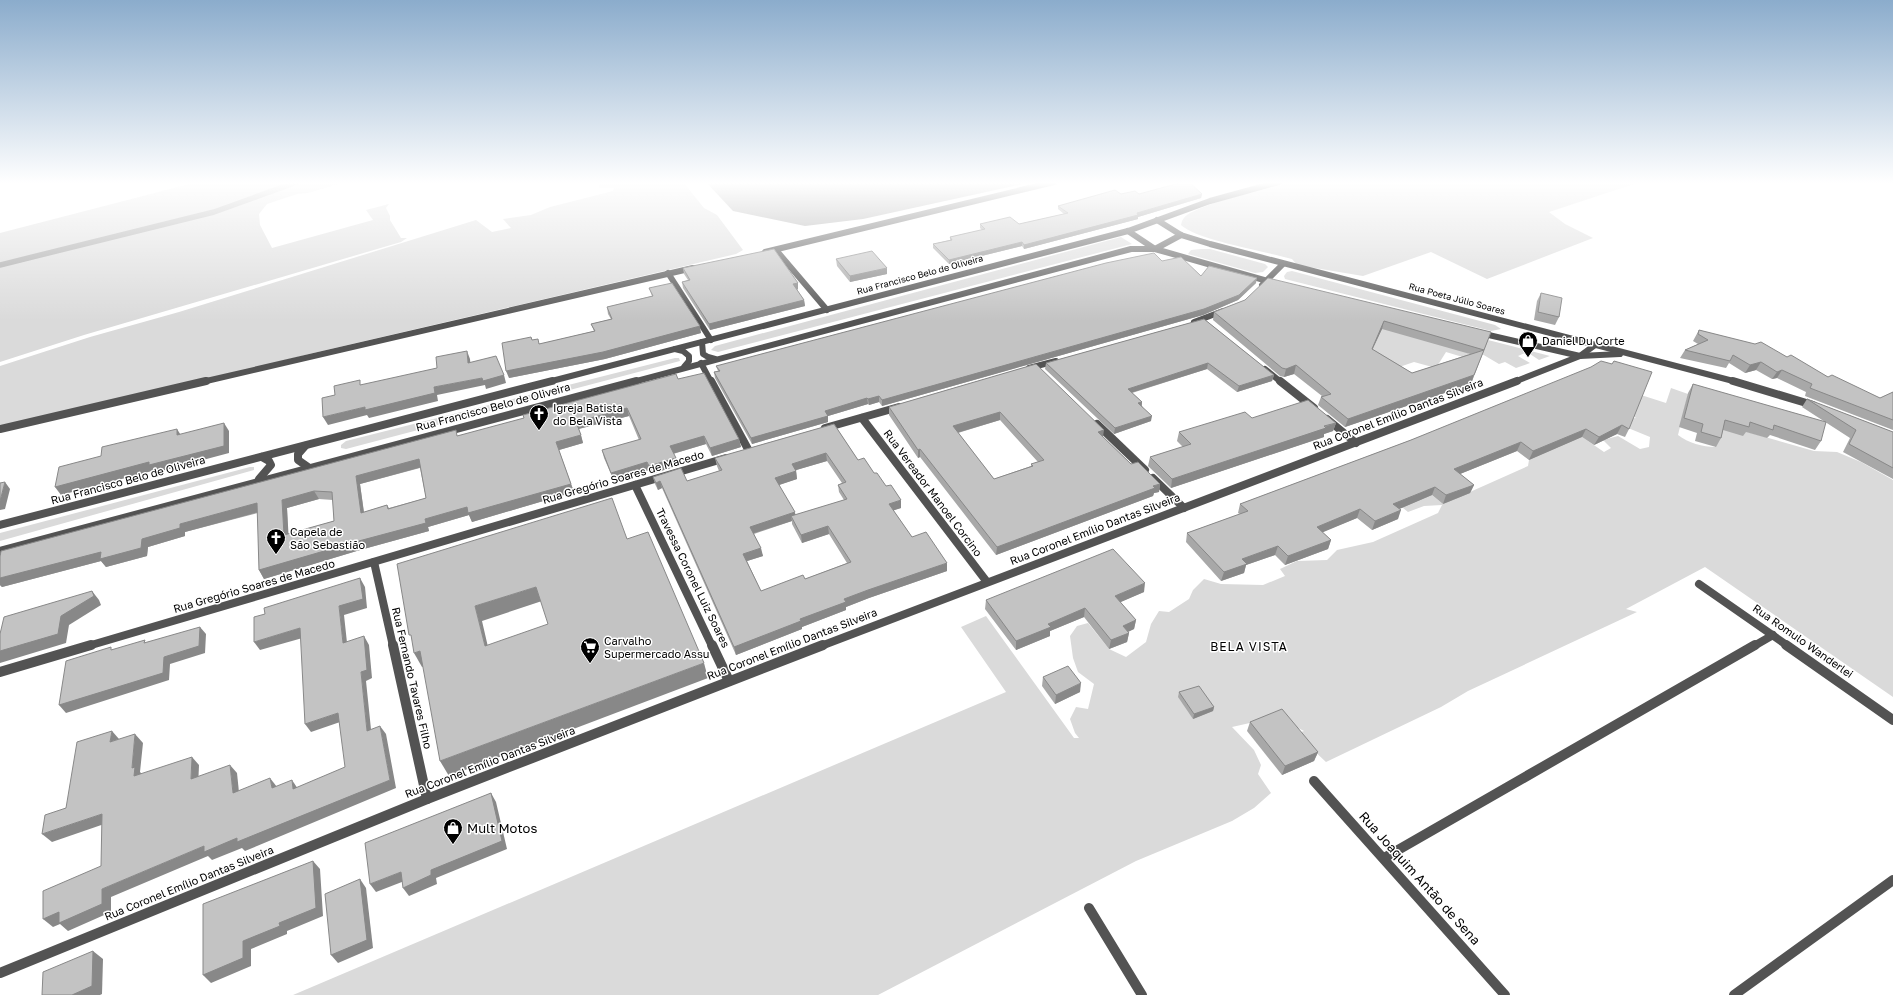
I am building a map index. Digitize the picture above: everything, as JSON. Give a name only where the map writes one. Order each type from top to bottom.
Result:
[{"type":"street","points":[[761,253],[864,228]]},
{"type":"street","name":"Rua Francisco Belo de Oliveira","points":[[0,525],[1135,228]]},
{"type":"street","name":"Rua Poeta Júlio Soares","points":[[1170,228],[1181,235],[1283,264],[1752,386],[1822,408]]},
{"type":"street","points":[[1128,231],[1155,249],[1281,284]]},
{"type":"street","name":"Rua Francisco Belo de Oliveira","points":[[0,551],[308,467],[1131,249],[1155,249],[1181,235]]},
{"type":"street","points":[[776,250],[827,310]]},
{"type":"street","points":[[1256,290],[1283,264]]},
{"type":"street","points":[[0,429],[699,266]]},
{"type":"street","points":[[668,273],[711,340]]},
{"type":"street","points":[[1189,323],[1207,322],[1233,307]]},
{"type":"street","name":"Rua Poeta Júlio Soares","points":[[1472,331],[1580,356],[1627,354]]},
{"type":"street","points":[[702,342],[700,349],[703,356],[709,359],[716,359]]},
{"type":"street","name":"Rua Coronel Emílio Dantas Silveira","points":[[0,973],[427,800],[729,681],[1356,443],[1580,356],[1595,345]]},
{"type":"street","points":[[675,349],[684,351],[689,356],[690,361],[683,368]]},
{"type":"street","points":[[1021,371],[1039,369],[1066,358]]},
{"type":"street","name":"Rua Gregório Soares de Macedo","points":[[0,672],[745,452],[701,363]]},
{"type":"street","points":[[1259,364],[1356,443]]},
{"type":"street","points":[[817,431],[907,404]]},
{"type":"street","name":"Rua Vereador Manoel Corcino","points":[[862,418],[987,582]]},
{"type":"street","points":[[1093,421],[1184,508]]},
{"type":"street","points":[[305,446],[298,454],[298,460],[308,467]]},
{"type":"street","points":[[257,481],[271,465],[269,461],[262,457]]},
{"type":"street","name":"Travessa Coronel Luiz Soares","points":[[635,485],[729,681]]},
{"type":"street","name":"Rua Fernando Tavares Filho","points":[[374,562],[427,800]]},
{"type":"street","name":"Rua Romulo Wanderlei","points":[[1699,584],[1893,720]]},
{"type":"street","points":[[1384,858],[1773,635]]},
{"type":"street","name":"Rua Joaquim Antão de Sena","points":[[1314,781],[1505,995]]},
{"type":"street","points":[[1734,995],[1893,880]]},
{"type":"street","points":[[1089,908],[1142,995]]},
{"type":"shaded area","points":[[18,228],[262,228],[272,248],[343,228],[395,228],[401,238],[407,238],[401,242],[84,335],[0,362],[0,233]]},
{"type":"shaded area","points":[[449,228],[487,228],[492,232],[509,228],[727,228],[743,250],[736,254],[309,354],[0,432],[0,366],[90,337],[179,312]]},
{"type":"shaded area","points":[[1186,228],[1574,228],[1593,238],[1487,279],[1431,252],[1363,276],[1297,265],[1292,259],[1228,244]]},
{"type":"shaded area","points":[[1121,237],[1132,244],[718,352],[711,350],[715,346]]},
{"type":"shaded area","points":[[1210,249],[1265,264],[1268,267],[1263,272],[1255,273],[1188,254],[1191,250]]},
{"type":"shaded area","points":[[1292,271],[1495,325],[1501,329],[1491,331],[1285,279],[1284,276],[1287,272]]},
{"type":"shaded area","points":[[1382,328],[1470,351],[1466,358],[1446,352],[1436,368],[1414,362],[1349,384]]},
{"type":"shaded area","points":[[1488,340],[1550,356],[1539,360],[1527,352],[1518,356],[1530,363],[1516,368],[1505,362],[1499,364],[1482,354]]},
{"type":"shaded area","points":[[679,358],[680,361],[346,449],[341,448],[341,445],[346,441]]},
{"type":"shaded area","points":[[1671,388],[1688,394],[1678,435],[1691,442],[1715,447],[1720,429],[1744,431],[1814,451],[1837,452],[1861,462],[1893,480],[1893,697],[1705,567],[1626,609],[1637,612],[1468,691],[1441,707],[1326,762],[1310,747],[1301,732],[1304,731],[1276,717],[1232,727],[1254,750],[1261,765],[1258,774],[1271,793],[1254,808],[1232,821],[1136,861],[878,995],[293,995],[1006,692],[961,627],[986,616],[1074,738],[1079,738],[1075,733],[1070,719],[1076,707],[1088,709],[1094,684],[1078,672],[1073,658],[1070,636],[1077,626],[1088,623],[1109,649],[1126,657],[1146,642],[1151,624],[1159,611],[1169,612],[1189,599],[1193,590],[1204,579],[1221,584],[1263,585],[1285,576],[1280,569],[1297,561],[1327,560],[1337,550],[1373,542],[1438,513],[1442,505],[1424,506],[1408,512],[1355,469],[1417,483],[1443,504],[1528,466],[1529,460],[1582,437],[1604,452],[1611,448],[1603,440],[1618,436],[1640,449],[1649,447],[1650,437],[1611,421],[1636,418],[1632,415],[1641,395],[1666,403]]},
{"type":"shaded area","points":[[254,467],[254,470],[0,541],[0,533]]},
{"type":"building","points":[[1087,228],[1024,245],[1022,242],[949,260],[933,244],[952,240],[950,237],[985,229]]},
{"type":"building","points":[[774,249],[798,283],[793,284],[804,300],[709,324],[682,282],[690,280],[683,268]]},
{"type":"building","points":[[872,251],[887,268],[850,276],[836,259]]},
{"type":"building","points":[[1154,253],[1162,261],[1181,257],[1201,276],[1209,266],[1257,278],[1239,295],[1204,309],[882,400],[879,396],[867,398],[825,411],[828,416],[751,438],[714,372],[720,371],[716,366],[1106,263]]},
{"type":"building","points":[[1268,278],[1491,332],[1484,350],[1474,375],[1348,419],[1321,397],[1331,394],[1296,365],[1286,369],[1282,368],[1214,312],[1245,300]],"holes":[[[1384,321],[1484,350],[1412,373],[1372,349]]]},
{"type":"building","points":[[672,283],[700,326],[603,352],[506,371],[502,343],[531,337],[532,340],[538,339],[539,344],[595,331],[591,324],[612,319],[607,307],[653,296],[649,288]]},
{"type":"building","points":[[1541,293],[1562,298],[1559,317],[1538,312]]},
{"type":"building","points":[[1204,319],[1274,375],[1239,386],[1208,363],[1128,389],[1142,402],[1138,403],[1152,416],[1115,428],[1046,363]]},
{"type":"building","points":[[1699,330],[1755,344],[1761,342],[1787,357],[1791,355],[1828,377],[1832,375],[1880,398],[1893,392],[1893,420],[1810,388],[1812,384],[1782,370],[1777,372],[1761,362],[1750,365],[1733,355],[1730,361],[1685,350],[1708,340],[1698,334]]},
{"type":"building","points":[[467,351],[468,363],[496,356],[504,375],[483,381],[482,378],[434,387],[435,393],[365,410],[365,407],[323,417],[322,398],[335,395],[334,386],[360,380],[360,385],[437,368],[436,357]]},
{"type":"building","points":[[1601,361],[1612,364],[1614,361],[1652,372],[1629,429],[1622,425],[1599,437],[1586,429],[1533,451],[1521,442],[1454,469],[1474,485],[1446,495],[1435,487],[1393,504],[1401,510],[1375,521],[1360,509],[1317,527],[1331,540],[1288,556],[1278,546],[1242,559],[1247,564],[1224,572],[1187,533],[1248,511],[1240,504],[1411,440],[1591,367]]},
{"type":"building","points":[[1036,364],[1104,430],[1098,432],[1131,464],[1138,462],[1160,484],[1153,486],[1155,488],[997,547],[920,449],[918,450],[889,407]],"holes":[[[1000,412],[1044,460],[1031,464],[1033,466],[994,479],[953,426]]]},
{"type":"building","points":[[704,373],[739,439],[710,448],[704,436],[670,446],[676,458],[649,466],[647,462],[611,473],[602,450],[641,439],[627,408],[576,422],[581,435],[556,442],[571,484],[468,513],[467,507],[425,519],[426,523],[259,570],[257,503],[180,524],[180,528],[142,539],[141,548],[100,559],[101,552],[0,578],[1,551],[456,430],[457,436],[524,418],[523,415],[676,374],[678,379]],"holes":[[[419,459],[426,498],[388,509],[387,505],[361,513],[356,476]],[[314,491],[332,492],[334,521],[284,535],[282,500]]]},
{"type":"building","points":[[1693,384],[1826,422],[1821,441],[1774,425],[1773,430],[1750,422],[1749,427],[1725,420],[1721,438],[1701,432],[1703,424],[1684,418]]},
{"type":"building","points":[[1807,399],[1893,432],[1893,468],[1849,444],[1856,430]]},
{"type":"building","points":[[1308,400],[1336,423],[1324,426],[1326,428],[1172,479],[1150,457],[1191,444],[1179,432],[1245,412],[1252,418]]},
{"type":"building","points":[[224,423],[224,446],[149,465],[149,462],[55,487],[59,467],[101,456],[102,447],[177,429],[177,435]]},
{"type":"building","points":[[834,424],[858,460],[864,458],[874,473],[877,473],[886,486],[891,485],[901,500],[889,504],[912,537],[926,532],[947,563],[844,599],[846,602],[800,619],[801,621],[734,647],[660,481],[656,483],[653,477],[681,468],[687,481],[722,470],[715,458]],"holes":[[[826,453],[846,482],[838,485],[847,499],[791,516],[801,535],[828,526],[851,562],[805,579],[803,575],[761,591],[743,554],[761,548],[750,527],[795,512],[775,478],[796,471],[792,464]]]},
{"type":"building","points":[[5,482],[0,501],[0,483]]},
{"type":"building","points":[[612,498],[627,539],[648,532],[704,663],[440,761],[420,651],[414,653],[411,635],[409,635],[397,564]],"holes":[[[536,587],[548,624],[485,646],[475,606]]]},
{"type":"building","points":[[1113,549],[1145,583],[1115,596],[1136,620],[1123,626],[1129,633],[1111,640],[1085,608],[1048,624],[1051,627],[1016,641],[986,600]]},
{"type":"building","points":[[360,578],[363,599],[339,606],[343,643],[364,636],[367,670],[361,672],[367,731],[380,726],[390,780],[237,842],[237,838],[204,852],[204,846],[102,889],[102,904],[59,923],[59,912],[43,919],[43,891],[101,866],[102,814],[42,834],[45,815],[66,808],[77,742],[112,731],[110,742],[135,734],[132,768],[135,767],[134,776],[192,757],[191,779],[230,765],[233,793],[270,778],[272,788],[292,780],[293,789],[345,767],[338,713],[305,724],[300,628],[254,642],[254,617],[265,614],[264,608]]},
{"type":"building","points":[[92,591],[94,596],[61,616],[58,634],[0,651],[0,634],[4,617]]},
{"type":"building","points":[[200,627],[199,646],[164,657],[163,673],[59,705],[66,661],[111,647],[111,650],[145,640],[144,643]]},
{"type":"building","points":[[1068,666],[1081,683],[1056,695],[1043,677]]},
{"type":"building","points":[[1199,686],[1214,707],[1194,714],[1179,692]]},
{"type":"building","points":[[1282,709],[1318,752],[1285,766],[1250,722]]},
{"type":"building","points":[[491,793],[502,841],[431,870],[431,875],[403,888],[401,872],[370,884],[365,843]]},
{"type":"building","points":[[313,861],[316,908],[279,923],[280,926],[243,941],[243,958],[203,975],[203,904]]},
{"type":"building","points":[[360,879],[367,940],[331,955],[325,894]]},
{"type":"building","points":[[93,951],[92,986],[72,995],[42,995],[43,972]]},
{"type":"waterway","points":[[0,265],[148,228]]},
{"type":"place","name":"Daniel Du Corte","points":[[1528,358]]},
{"type":"place","name":"Igreja Batista do Bela Vista","points":[[539,431]]},
{"type":"place","name":"Capela de São Sebastião","points":[[276,555]]},
{"type":"place","name":"Carvalho Supermercado Assu","points":[[590,664]]},
{"type":"place","name":"Mult Motos","points":[[453,845]]},
{"type":"district","name":"BELA VISTA","points":[[1249,647]]}]
